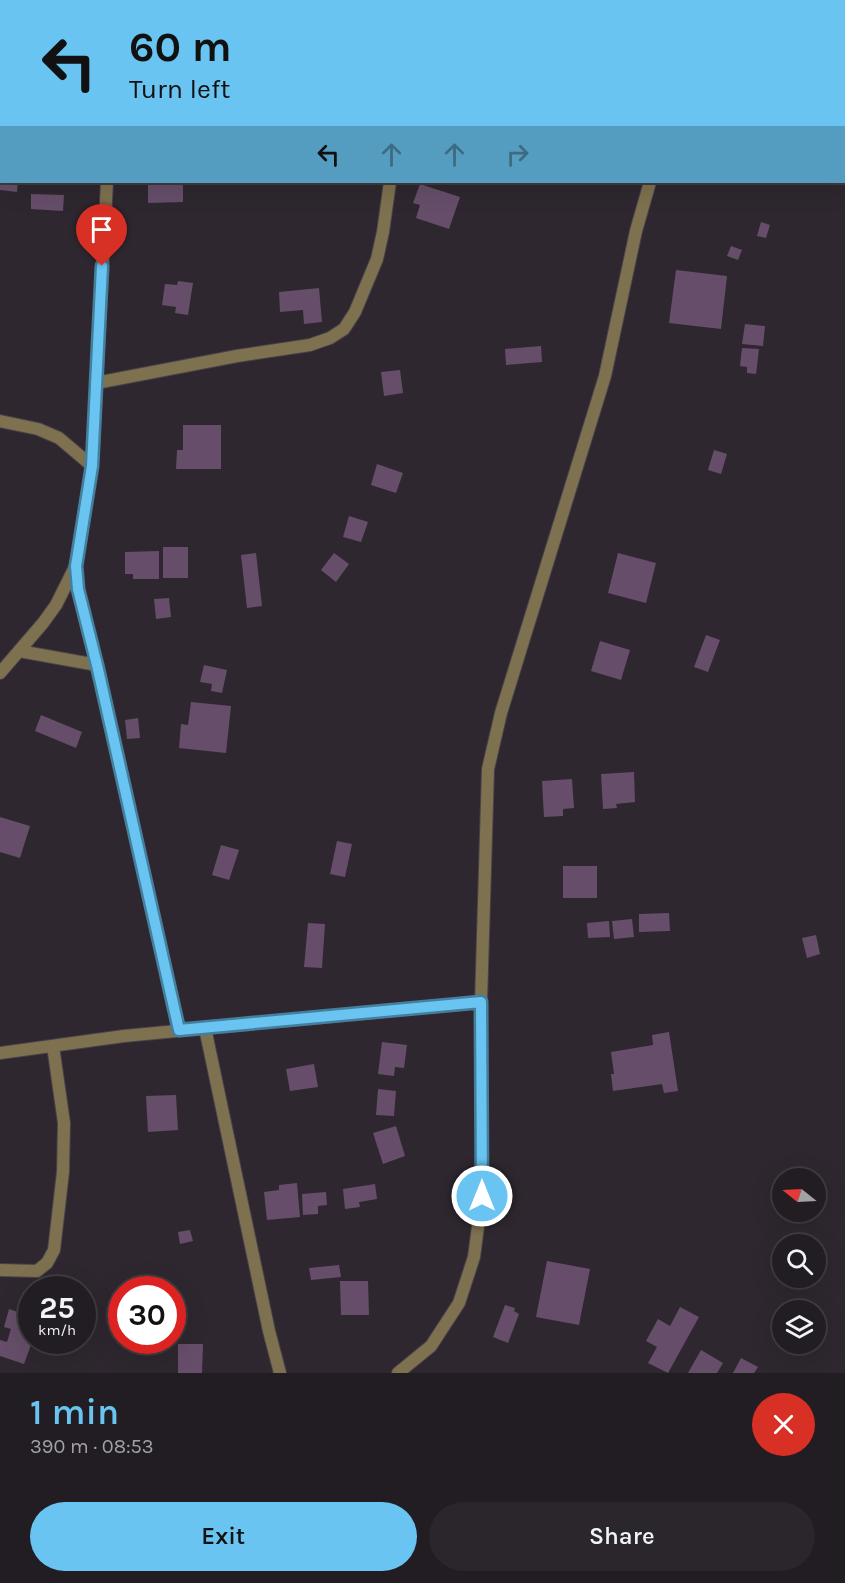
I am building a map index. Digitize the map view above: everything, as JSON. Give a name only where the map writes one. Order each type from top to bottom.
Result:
[{"type":"street","points":[[107,183],[92,466],[76,566],[78,589],[179,1030]]},
{"type":"street","points":[[96,382],[310,345],[330,338],[344,329],[355,312],[377,259],[390,183]]},
{"type":"street","points":[[398,1373],[430,1346],[442,1329],[459,1303],[474,1257],[482,1196],[481,1002],[488,769],[501,713],[605,376],[636,231],[650,183]]},
{"type":"street","points":[[0,421],[39,429],[59,438],[92,466]]},
{"type":"street","points":[[0,673],[56,605],[76,566]]},
{"type":"street","points":[[19,651],[97,665]]},
{"type":"street","points":[[0,1053],[179,1030],[481,1002]]},
{"type":"street","points":[[205,1028],[280,1373]]},
{"type":"street","points":[[0,1270],[37,1271],[47,1263],[54,1250],[63,1172],[64,1123],[53,1046]]},
{"type":"building","points":[[0,183],[18,183],[17,192],[0,190]]},
{"type":"building","points":[[148,183],[183,183],[183,202],[148,203]]},
{"type":"building","points":[[420,184],[460,197],[449,229],[416,218],[420,205],[413,203]]},
{"type":"building","points":[[31,194],[64,195],[63,211],[31,209]]},
{"type":"building","points":[[761,222],[770,225],[766,238],[757,236]]},
{"type":"building","points":[[731,246],[742,250],[738,260],[727,256]]},
{"type":"building","points":[[676,270],[727,276],[721,329],[669,323]]},
{"type":"building","points":[[178,281],[193,283],[188,315],[175,313],[176,307],[162,305],[165,284],[177,285]]},
{"type":"building","points":[[319,288],[322,322],[304,324],[303,310],[280,312],[279,292]]},
{"type":"building","points":[[745,324],[765,326],[763,346],[742,344]]},
{"type":"building","points":[[541,346],[542,362],[506,365],[505,349]]},
{"type":"building","points":[[742,348],[759,349],[756,374],[747,373],[747,367],[740,366]]},
{"type":"building","points":[[400,370],[403,393],[384,396],[381,372]]},
{"type":"building","points":[[183,425],[221,425],[221,469],[176,469],[177,450],[183,450]]},
{"type":"building","points":[[714,450],[727,454],[721,474],[708,470]]},
{"type":"building","points":[[377,464],[403,473],[396,493],[371,485]]},
{"type":"building","points":[[349,516],[368,522],[361,542],[343,537]]},
{"type":"building","points":[[163,547],[188,547],[188,578],[163,578]]},
{"type":"building","points":[[159,551],[159,579],[133,579],[133,574],[125,574],[125,552]]},
{"type":"building","points":[[256,553],[262,606],[247,608],[241,555]]},
{"type":"building","points":[[334,553],[349,564],[336,582],[321,570]]},
{"type":"building","points":[[618,553],[656,563],[646,603],[608,593]]},
{"type":"building","points":[[169,598],[171,617],[156,619],[154,599]]},
{"type":"building","points":[[706,635],[720,640],[708,672],[694,667]]},
{"type":"building","points":[[600,641],[630,650],[621,680],[591,671]]},
{"type":"building","points":[[204,665],[227,670],[222,693],[211,691],[212,684],[200,682]]},
{"type":"building","points":[[191,702],[231,706],[226,753],[179,748],[181,724],[188,725]]},
{"type":"building","points":[[41,715],[82,732],[76,748],[35,731]]},
{"type":"building","points":[[138,718],[140,738],[127,739],[125,720]]},
{"type":"building","points":[[634,772],[635,802],[616,804],[617,808],[603,809],[601,774]]},
{"type":"building","points":[[572,779],[574,808],[563,809],[563,816],[544,817],[542,781]]},
{"type":"building","points":[[0,817],[30,826],[20,858],[0,852]]},
{"type":"building","points":[[337,841],[352,844],[345,877],[330,874]]},
{"type":"building","points":[[221,845],[239,850],[229,880],[212,875]]},
{"type":"building","points":[[563,866],[597,866],[597,898],[563,898]]},
{"type":"building","points":[[669,913],[670,931],[639,932],[639,914]]},
{"type":"building","points":[[632,919],[634,937],[614,939],[612,921]]},
{"type":"building","points":[[609,921],[610,937],[588,938],[587,923]]},
{"type":"building","points":[[308,923],[325,924],[322,968],[304,967]]},
{"type":"building","points":[[816,935],[820,954],[807,958],[802,938]]},
{"type":"building","points":[[669,1032],[678,1091],[664,1093],[662,1084],[613,1091],[611,1074],[614,1074],[611,1052],[653,1045],[652,1035]]},
{"type":"building","points":[[382,1042],[407,1045],[404,1068],[395,1067],[394,1076],[378,1074]]},
{"type":"building","points":[[314,1064],[318,1087],[290,1091],[286,1069]]},
{"type":"building","points":[[378,1089],[396,1091],[394,1116],[376,1115]]},
{"type":"building","points":[[176,1095],[178,1130],[148,1132],[146,1096]]},
{"type":"building","points":[[396,1126],[405,1156],[383,1164],[373,1133]]},
{"type":"building","points":[[297,1183],[300,1217],[267,1220],[264,1192],[279,1190],[279,1185]]},
{"type":"building","points":[[375,1184],[377,1199],[359,1202],[360,1207],[345,1209],[343,1189]]},
{"type":"building","points":[[326,1192],[327,1205],[318,1206],[318,1214],[303,1215],[302,1194]]},
{"type":"building","points":[[190,1230],[193,1241],[180,1244],[178,1232]]},
{"type":"building","points":[[547,1261],[590,1269],[579,1325],[536,1317]]},
{"type":"building","points":[[339,1265],[341,1277],[311,1280],[309,1268]]},
{"type":"building","points":[[340,1281],[368,1281],[369,1315],[341,1315]]},
{"type":"building","points":[[505,1305],[515,1308],[514,1311],[519,1314],[508,1343],[493,1337]]},
{"type":"building","points":[[680,1307],[699,1317],[668,1373],[648,1363],[657,1347],[646,1341],[658,1319],[670,1326]]},
{"type":"building","points":[[9,1309],[18,1312],[18,1354],[28,1354],[24,1364],[0,1356],[0,1340],[7,1342],[11,1329],[4,1327]]},
{"type":"building","points":[[186,1344],[203,1344],[202,1373],[178,1373],[178,1354],[186,1354]]},
{"type":"building","points":[[701,1350],[723,1363],[717,1373],[688,1373]]},
{"type":"building","points":[[741,1358],[758,1367],[754,1373],[733,1373]]},
{"type":"route","points":[[102,266],[92,466],[76,566],[78,589],[179,1030],[481,1002],[482,1196]]}]
